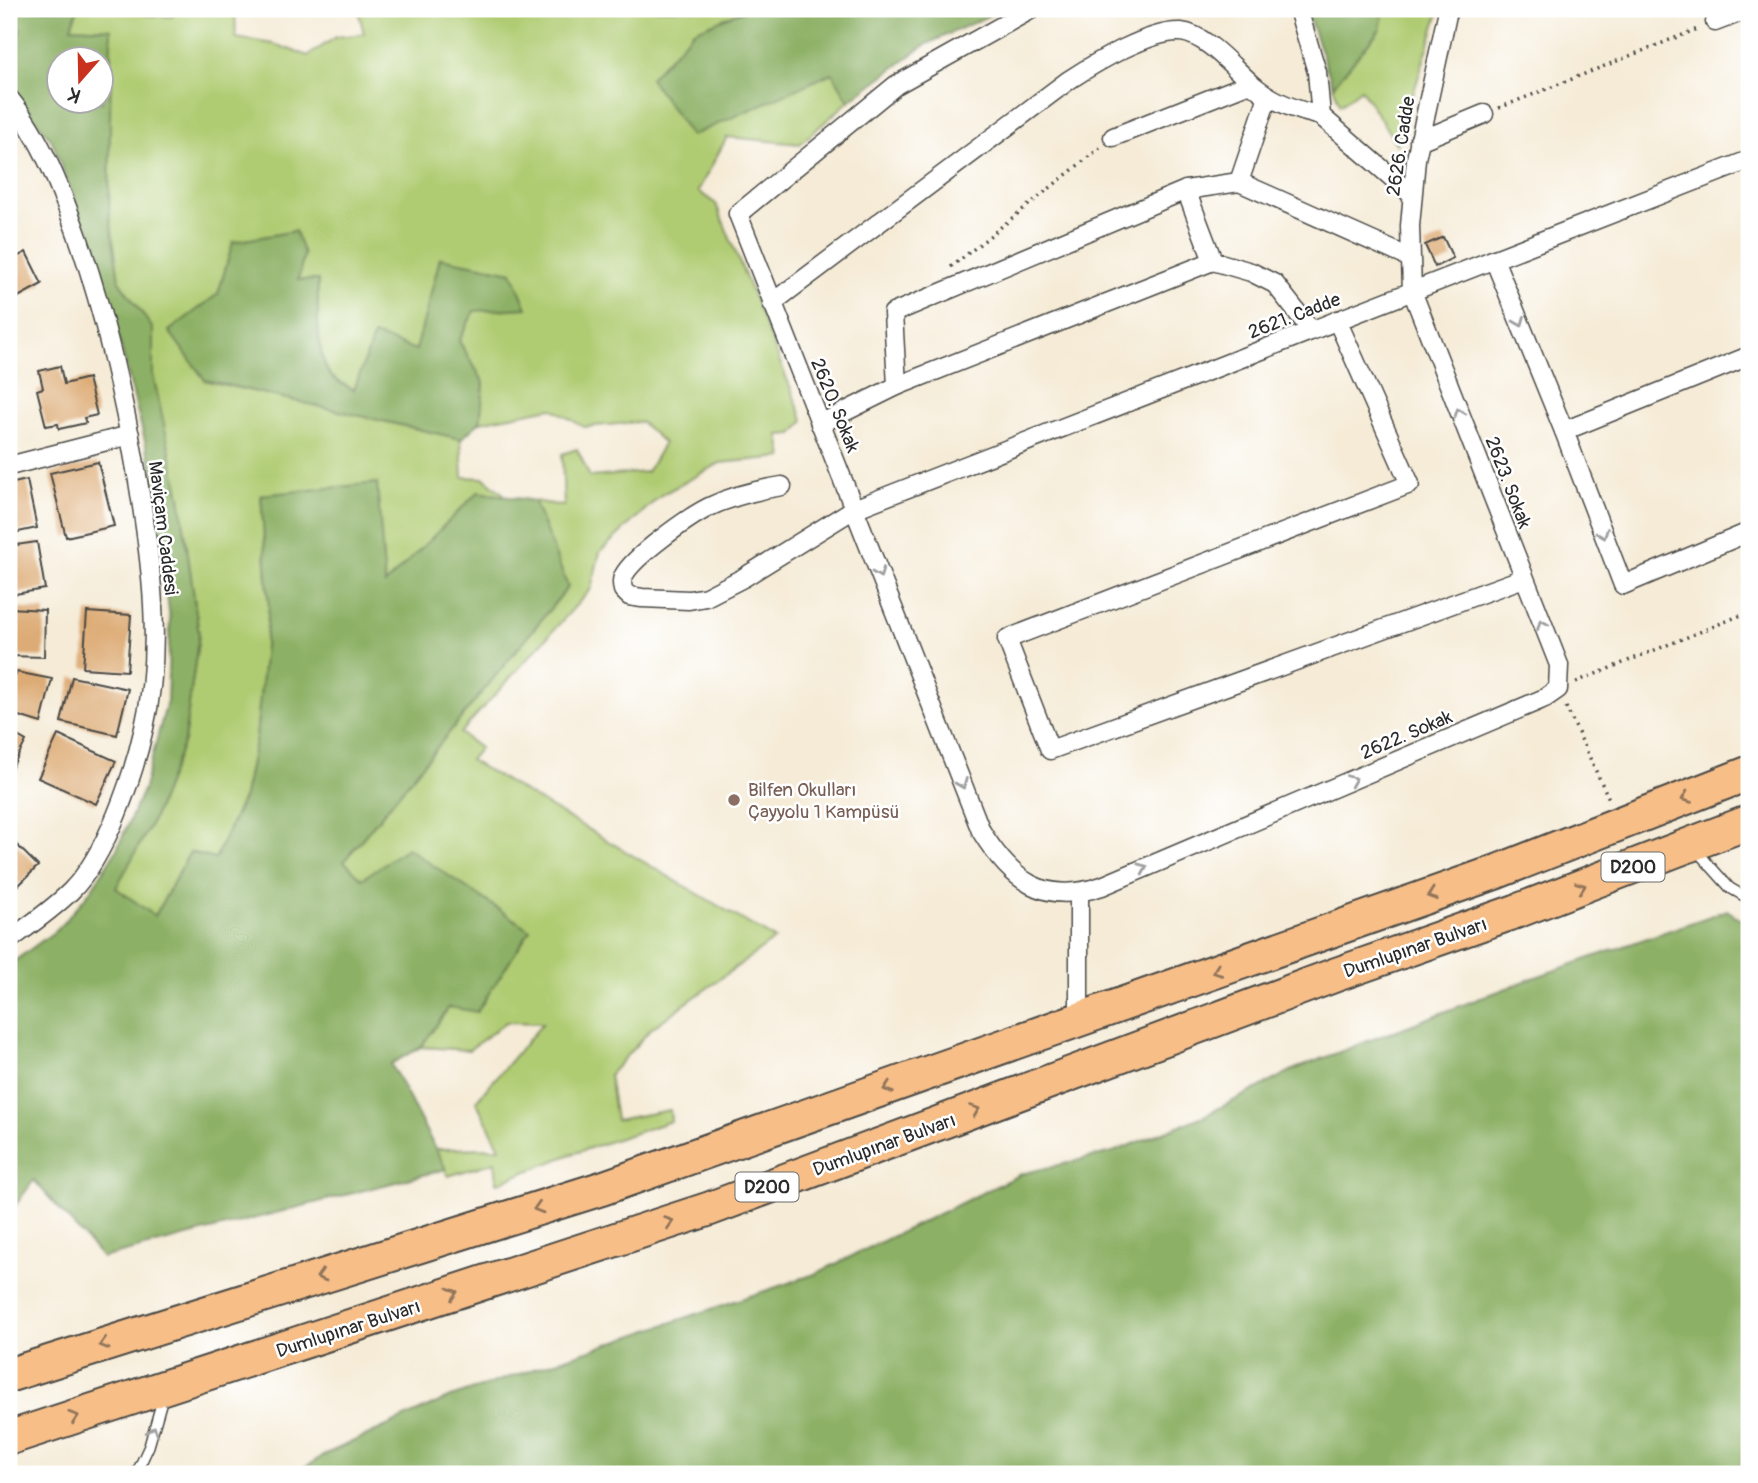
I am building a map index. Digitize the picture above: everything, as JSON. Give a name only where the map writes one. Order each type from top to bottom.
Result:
[{"type":"highway","name":"D200","points":[[9,1372],[603,1188],[1483,876],[1749,773]]},
{"type":"highway","name":"Dumlupınar Bulvarı","points":[[9,1438],[709,1209],[1335,975],[1517,911],[1749,822]]},
{"type":"street","name":"2620. Sokak","points":[[1031,9],[896,85],[738,215],[981,831],[1005,864],[1035,888],[1056,893],[1079,893]]},
{"type":"street","points":[[1298,9],[1317,72],[1321,116]]},
{"type":"street","points":[[1715,22],[1749,9]]},
{"type":"street","name":"2626. Cadde","points":[[1412,291],[1412,195],[1419,141],[1448,10]]},
{"type":"street","points":[[772,303],[1069,80],[1119,51],[1160,36],[1181,32],[1190,34],[1210,46],[1268,96],[1293,108],[1321,116],[1412,195]]},
{"type":"street","points":[[1113,137],[1250,83]]},
{"type":"street","points":[[1239,182],[1268,96]]},
{"type":"street","name":"Maviçam Caddesi","points":[[9,98],[39,146],[70,216],[101,309],[130,435],[149,559],[153,607],[150,687],[145,728],[121,803],[88,870],[73,889],[9,940]]},
{"type":"street","points":[[1419,141],[1484,114]]},
{"type":"street","name":"2621. Cadde","points":[[782,486],[743,494],[710,507],[690,519],[651,548],[627,571],[622,579],[623,590],[629,596],[642,598],[689,600],[706,597],[743,578],[854,509],[1749,160]]},
{"type":"street","points":[[897,386],[893,313],[1186,190],[1239,182],[1410,258]]},
{"type":"street","points":[[1186,190],[1213,261]]},
{"type":"street","points":[[1494,259],[1623,585],[1749,532]]},
{"type":"street","points":[[820,424],[897,386],[1213,261],[1275,284],[1311,330]]},
{"type":"street","name":"2623. Sokak","points":[[1412,291],[1559,665],[1558,689]]},
{"type":"street","points":[[1337,320],[1410,484],[1007,639],[1050,750],[1524,578]]},
{"type":"street","points":[[1564,431],[1749,356]]},
{"type":"street","points":[[9,466],[130,435]]},
{"type":"street","name":"2622. Sokak","points":[[1079,893],[1545,698],[1558,689]]},
{"type":"street","points":[[1079,893],[1079,1020]]},
{"type":"lane","points":[[1691,845],[1730,888],[1749,900]]},
{"type":"lane","points":[[136,1474],[149,1446],[166,1387]]},
{"type":"path","points":[[1484,114],[1715,22]]},
{"type":"path","points":[[945,271],[1113,137]]},
{"type":"path","points":[[1621,824],[1558,689],[1749,611]]},
{"type":"green space","points":[[9,9],[78,9],[71,27],[111,29],[111,46],[46,46],[46,116],[110,116],[109,211],[119,281],[153,329],[153,375],[180,497],[199,634],[184,741],[153,820],[116,888],[155,916],[190,852],[215,859],[244,796],[256,737],[269,606],[261,495],[377,483],[385,584],[478,492],[534,501],[568,587],[344,861],[362,879],[407,848],[530,930],[477,1012],[449,1007],[421,1047],[391,1064],[446,1169],[102,1258],[34,1180],[9,1214],[9,965],[58,929],[89,893],[117,849],[144,788],[167,701],[170,620],[152,468],[102,273],[52,141],[9,86],[9,54],[21,29],[9,21]]},
{"type":"green space","points":[[78,9],[138,9],[145,15],[172,17],[172,9],[235,9],[236,38],[274,44],[308,56],[336,37],[364,34],[358,9],[747,9],[694,31],[833,73],[849,101],[800,144],[727,137],[698,191],[716,204],[804,421],[793,434],[779,435],[783,457],[720,463],[661,495],[600,552],[591,589],[460,733],[480,748],[470,760],[775,939],[652,1028],[609,1075],[616,1120],[670,1110],[671,1121],[569,1155],[497,1183],[495,1162],[448,1176],[436,1149],[500,1148],[476,1101],[543,1023],[506,1022],[469,1050],[421,1047],[449,1007],[362,880],[344,861],[568,587],[534,501],[564,506],[562,454],[577,449],[590,477],[647,472],[664,443],[641,422],[584,427],[551,408],[480,422],[484,383],[459,341],[474,311],[512,272],[416,350],[354,390],[332,377],[325,366],[318,329],[317,280],[298,280],[304,254],[234,242],[218,294],[170,331],[205,380],[461,439],[463,477],[484,478],[506,496],[478,492],[385,585],[261,495],[269,606],[256,737],[244,796],[215,860],[190,852],[155,916],[115,888],[153,820],[184,741],[199,634],[180,497],[153,375],[153,329],[119,281],[109,211],[110,116],[116,116],[116,46],[111,46],[111,29],[70,27]]},
{"type":"green space","points":[[747,9],[1003,9],[925,45],[849,101],[832,73],[691,136],[650,78],[694,31]]},
{"type":"green space","points":[[1306,9],[1384,9],[1380,29],[1333,86]]},
{"type":"green space","points":[[1384,9],[1440,9],[1397,145],[1361,89],[1340,105],[1333,86],[1380,29]]},
{"type":"green space","points":[[295,231],[304,254],[298,280],[318,280],[318,329],[325,366],[332,377],[354,390],[374,335],[416,350],[440,258],[512,272],[527,308],[474,311],[459,341],[484,383],[480,422],[461,439],[205,380],[169,331],[218,294],[233,242]]},
{"type":"green space","points":[[1727,910],[1749,925],[1749,1474],[294,1474],[328,1453],[448,1398],[815,1274],[1021,1174],[1113,1152],[1206,1115],[1295,1069],[1533,978]]},
{"type":"building","points":[[1443,237],[1453,258],[1435,267],[1425,245]]},
{"type":"building","points":[[26,252],[42,284],[9,302],[9,261]]},
{"type":"building","points":[[60,366],[64,384],[88,378],[97,415],[84,418],[86,423],[59,429],[58,424],[46,426],[37,390],[43,388],[39,371]]},
{"type":"building","points":[[98,462],[114,526],[66,537],[50,473]]},
{"type":"building","points":[[27,480],[37,528],[9,534],[9,484]]},
{"type":"building","points":[[37,542],[45,589],[9,595],[9,546]]},
{"type":"building","points":[[9,608],[45,610],[44,657],[9,656]]},
{"type":"building","points":[[87,612],[131,615],[127,671],[83,668]]},
{"type":"building","points":[[16,672],[52,679],[41,723],[9,713],[9,673],[16,675]]},
{"type":"building","points":[[72,677],[128,689],[117,735],[61,722]]},
{"type":"building","points":[[9,731],[26,741],[9,773]]},
{"type":"building","points":[[58,735],[116,761],[96,804],[38,778]]},
{"type":"building","points":[[9,837],[38,866],[19,885],[11,877],[9,879]]},
{"type":"place","name":"Bilfen Okulları Çayyolu 1 Kampüsü","points":[[734,800]]}]
